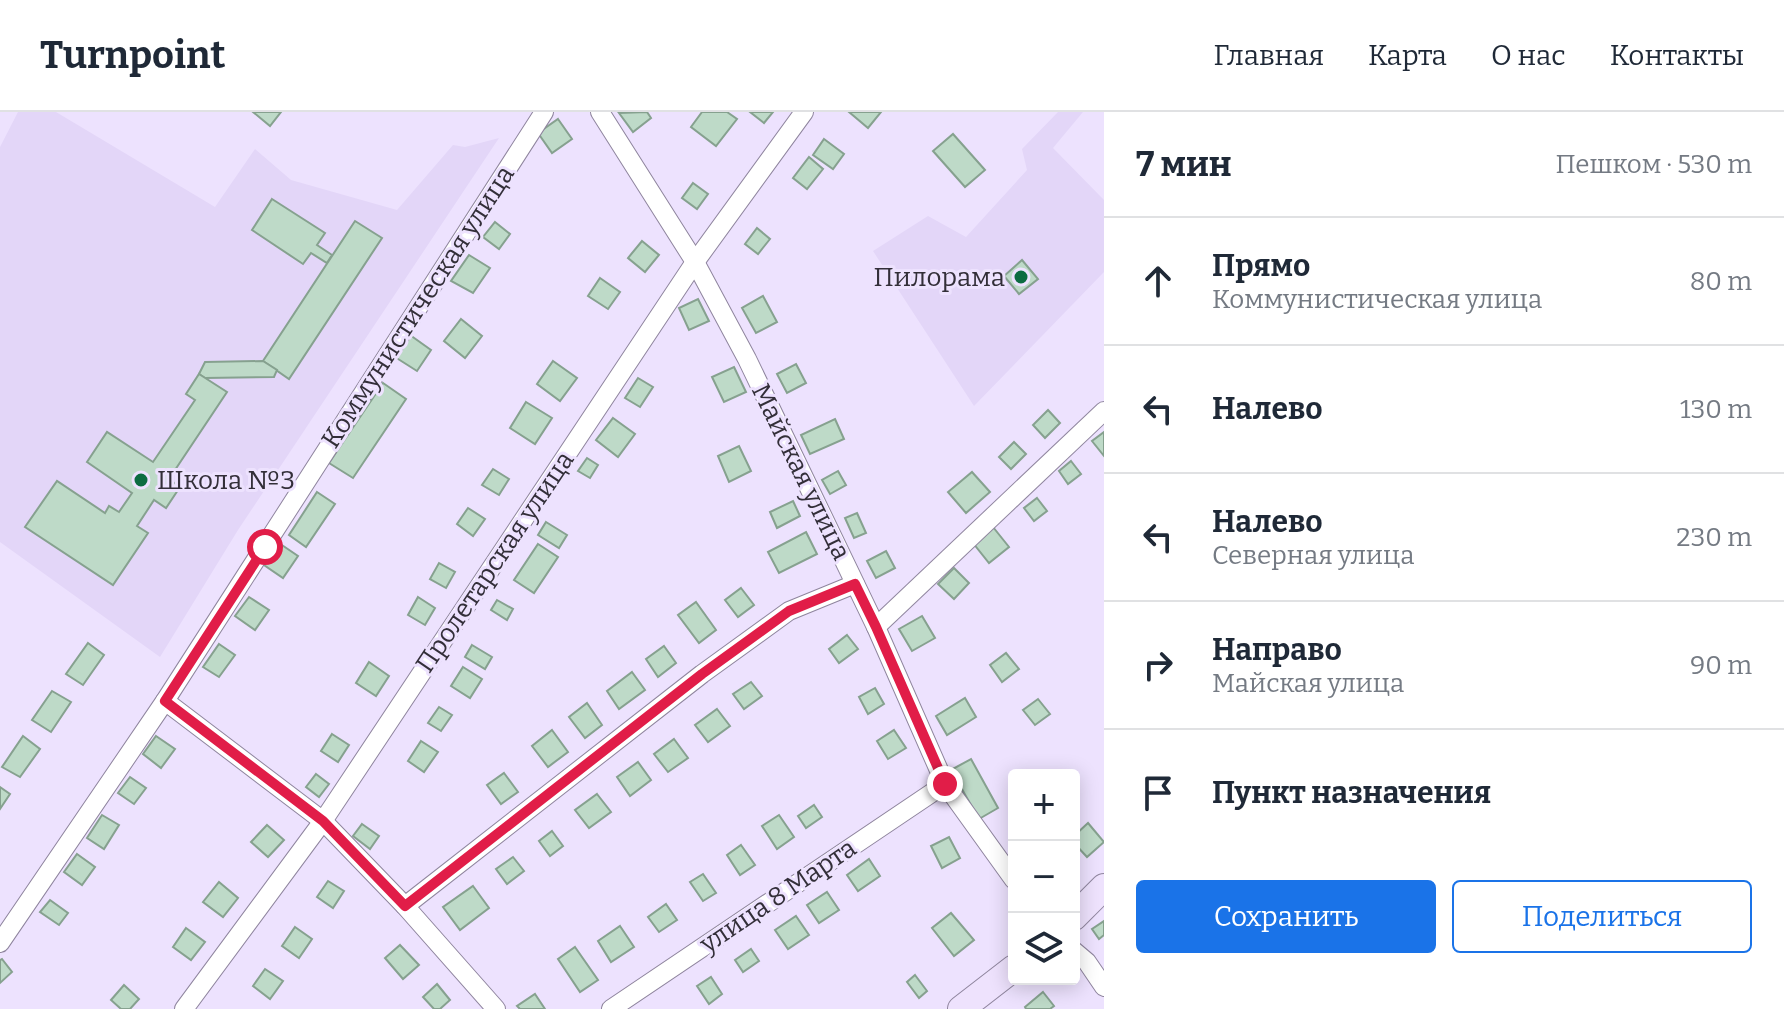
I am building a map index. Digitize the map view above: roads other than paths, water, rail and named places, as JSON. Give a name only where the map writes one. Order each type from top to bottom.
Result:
[{"type":"main road","points":[[1078,913],[1104,887]]},
{"type":"main road","points":[[961,1009],[1008,973]]},
{"type":"street","name":"Коммунистическая улица","points":[[0,943],[165,701],[544,112]]},
{"type":"street","name":"Майская улица","points":[[600,112],[695,262],[747,359],[876,627],[945,784],[1008,872]]},
{"type":"street","name":"Пролетарская улица","points":[[184,1009],[323,821],[695,262],[804,112]]},
{"type":"street","points":[[876,627],[1104,411]]},
{"type":"street","points":[[405,906],[789,611],[855,584]]},
{"type":"street","points":[[165,701],[323,821],[405,906],[496,1009]]},
{"type":"street","name":"улица 8 Марта","points":[[611,1009],[945,784]]},
{"type":"street","points":[[1080,956],[1104,987]]},
{"type":"place","name":"Пилорама","points":[[1021,277]]},
{"type":"place","name":"Школа №3","points":[[141,480]]}]
